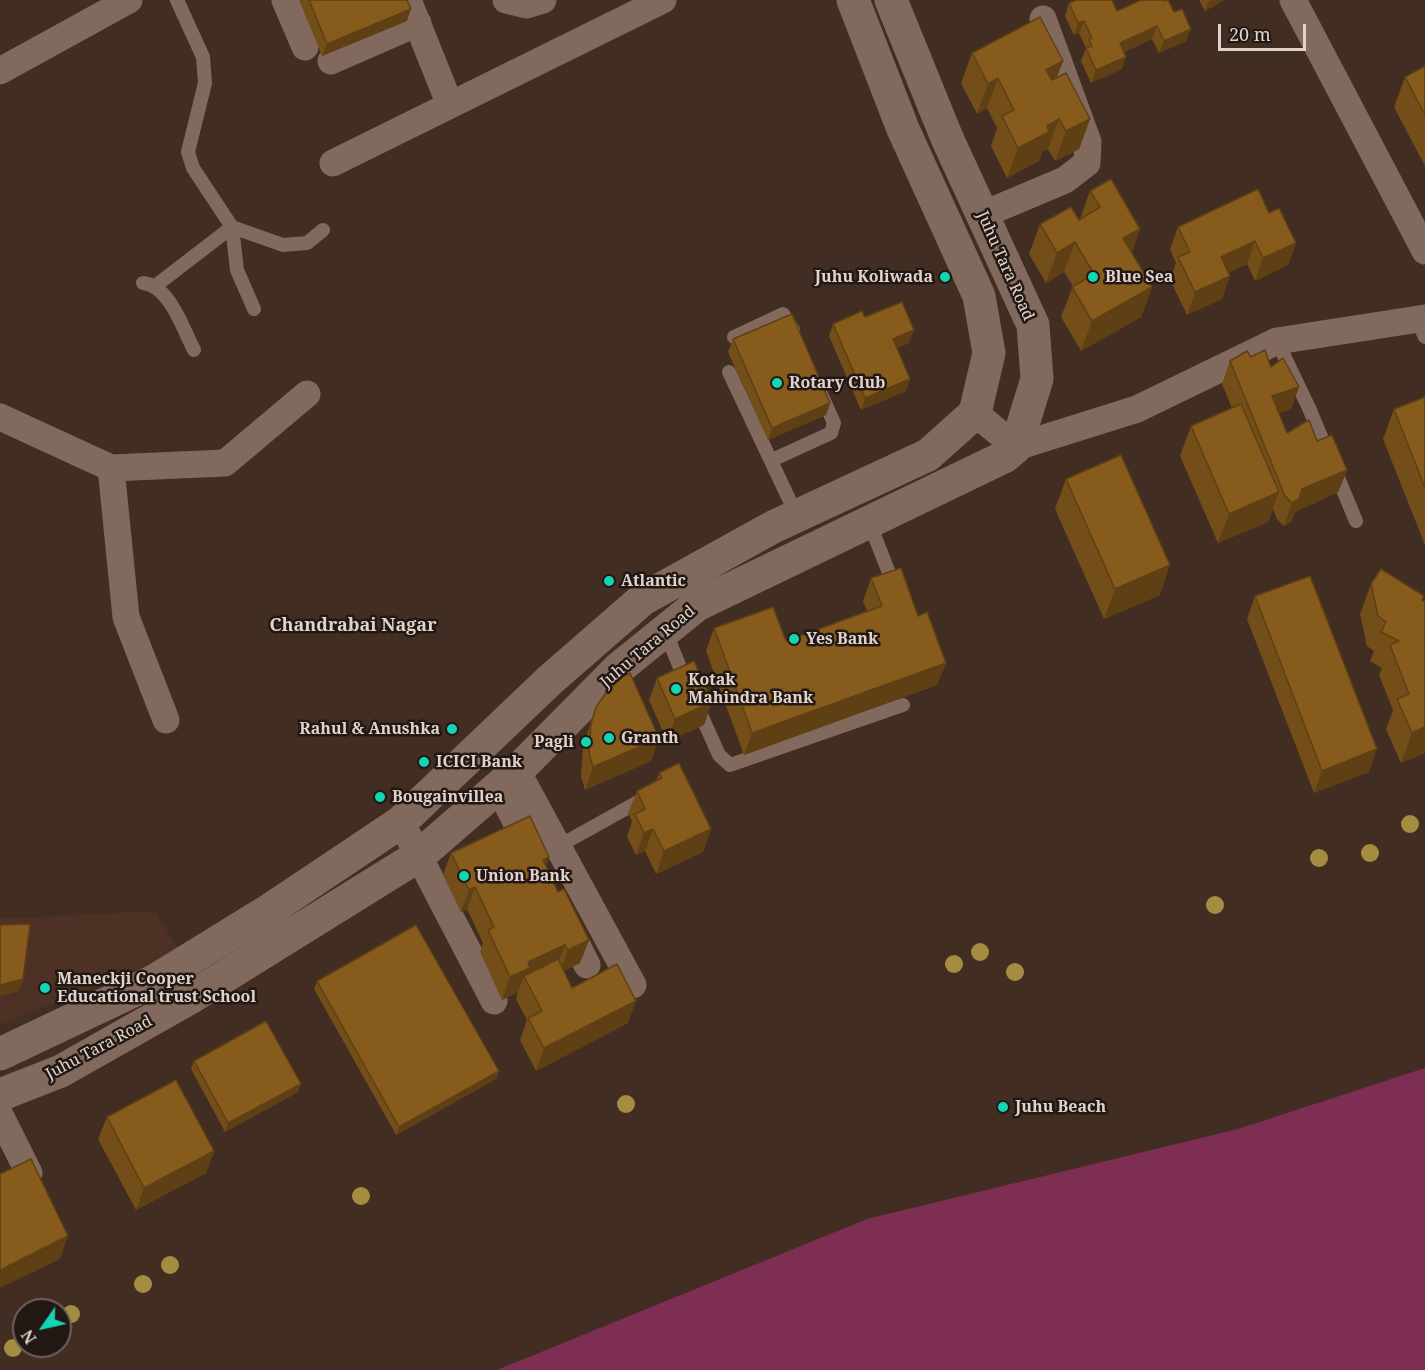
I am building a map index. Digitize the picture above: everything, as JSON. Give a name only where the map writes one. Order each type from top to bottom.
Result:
[{"type":"main road","points":[[853,0],[903,129],[979,296],[989,353],[975,412]]},
{"type":"main road","name":"Juhu Tara Road","points":[[0,1095],[76,1063],[190,998],[420,855],[508,779],[619,668],[697,605],[1004,457],[1016,447],[1037,379],[1033,325],[947,138],[891,0]]},
{"type":"main road","name":"Juhu Tara Road","points":[[0,1054],[154,981],[272,909],[401,822],[550,680],[643,599],[773,526],[928,455],[975,412]]},
{"type":"main road","points":[[60,1025],[76,1063]]},
{"type":"street","points":[[0,71],[129,0]]},
{"type":"street","points":[[285,0],[305,47]]},
{"type":"street","points":[[506,0],[526,5],[543,0]]},
{"type":"street","points":[[333,163],[663,0]]},
{"type":"street","points":[[1293,0],[1425,251]]},
{"type":"street","points":[[331,61],[413,11],[450,105]]},
{"type":"street","points":[[982,215],[1065,180],[1087,163],[1088,142],[1043,20]]},
{"type":"street","points":[[975,412],[1016,447],[1137,409],[1276,341],[1422,325]]},
{"type":"street","points":[[0,417],[111,468],[225,463],[307,394]]},
{"type":"street","points":[[111,468],[126,617],[166,720]]},
{"type":"street","points":[[508,779],[522,833],[542,873]]},
{"type":"street","points":[[508,779],[557,846],[633,985]]},
{"type":"street","points":[[401,822],[494,1001]]},
{"type":"street","points":[[498,846],[522,833]]},
{"type":"street","points":[[557,903],[584,959],[608,939]]},
{"type":"street","points":[[0,1115],[16,1164]]},
{"type":"lane","points":[[177,0],[203,57],[206,83],[188,152],[193,168],[232,227],[237,270],[254,309]]},
{"type":"lane","points":[[232,227],[283,245],[307,243],[323,230]]},
{"type":"lane","points":[[194,350],[164,295],[148,285],[232,227]]},
{"type":"lane","points":[[734,337],[783,314],[787,317],[796,338]]},
{"type":"lane","points":[[1276,341],[1309,408],[1356,521]]},
{"type":"lane","points":[[729,372],[797,516]]},
{"type":"lane","points":[[772,460],[831,433],[834,428],[815,380]]},
{"type":"lane","points":[[869,522],[901,603]]},
{"type":"lane","points":[[665,632],[719,755],[730,765],[903,705]]},
{"type":"lane","points":[[557,846],[657,792]]},
{"type":"shaded area","name":"Maneckji Cooper Educational trust School","points":[[155,911],[180,952],[0,1025],[0,919]]},
{"type":"shaded area","points":[[1425,1068],[1425,1370],[497,1370],[867,1219],[1238,1129]]},
{"type":"building","points":[[309,0],[407,0],[411,9],[327,44]]},
{"type":"building","points":[[1077,0],[1112,0],[1117,11],[1141,0],[1168,0],[1174,12],[1182,9],[1191,29],[1164,41],[1157,26],[1120,43],[1126,57],[1096,70],[1086,48],[1092,46],[1089,39],[1092,38],[1084,21],[1078,23],[1069,3]]},
{"type":"building","points":[[1040,17],[1063,61],[1046,70],[1052,80],[1066,73],[1090,119],[1066,131],[1059,119],[1047,126],[1049,132],[1018,148],[1002,116],[1014,110],[998,78],[988,84],[972,53]]},
{"type":"building","points":[[1425,66],[1425,115],[1405,77]]},
{"type":"building","points":[[1111,179],[1140,229],[1123,238],[1152,287],[1092,321],[1072,287],[1094,274],[1075,242],[1057,253],[1040,224],[1071,207],[1079,220],[1100,207],[1090,191]]},
{"type":"building","points":[[1258,189],[1269,213],[1279,208],[1296,243],[1263,258],[1255,241],[1221,257],[1230,276],[1195,292],[1178,257],[1190,252],[1178,227]]},
{"type":"building","points":[[902,302],[914,330],[893,339],[910,379],[865,398],[833,324],[862,311],[865,317]]},
{"type":"building","name":"Rotary Club","points":[[792,314],[830,403],[772,428],[733,339]]},
{"type":"building","points":[[1265,350],[1271,367],[1283,358],[1299,387],[1272,396],[1287,433],[1309,420],[1317,441],[1332,435],[1347,470],[1302,489],[1299,499],[1292,503],[1285,496],[1230,361],[1247,351],[1251,357]]},
{"type":"building","points":[[1425,397],[1425,488],[1394,409]]},
{"type":"building","points":[[1241,404],[1279,492],[1229,514],[1191,426]]},
{"type":"building","points":[[1121,455],[1170,565],[1115,589],[1066,479]]},
{"type":"building","points":[[901,568],[918,616],[927,612],[946,663],[752,733],[714,628],[773,607],[786,641],[882,606],[871,578]]},
{"type":"building","points":[[1381,569],[1424,596],[1422,600],[1425,602],[1425,727],[1412,733],[1397,699],[1409,694],[1390,645],[1399,641],[1381,632],[1386,622],[1378,616],[1371,584]]},
{"type":"building","points":[[1310,576],[1377,749],[1322,771],[1255,596]]},
{"type":"building","points":[[694,661],[712,702],[675,719],[657,678]]},
{"type":"building","points":[[630,673],[659,738],[593,767],[589,753],[591,724],[596,707],[622,677]]},
{"type":"building","points":[[679,763],[711,829],[664,851],[653,829],[644,833],[635,814],[645,809],[637,791],[662,778],[659,773]]},
{"type":"building","points":[[530,816],[549,857],[543,860],[558,892],[564,889],[589,940],[568,950],[565,945],[528,962],[530,968],[510,977],[488,930],[494,927],[475,887],[469,890],[451,853]]},
{"type":"building","points":[[30,924],[23,979],[0,985],[0,925]]},
{"type":"building","points":[[416,925],[499,1071],[399,1127],[317,981]]},
{"type":"building","points":[[558,959],[572,988],[617,964],[636,1001],[544,1048],[528,1018],[542,1011],[524,976]]},
{"type":"building","points":[[266,1021],[301,1084],[228,1123],[194,1061]]},
{"type":"building","points":[[176,1080],[214,1151],[144,1188],[107,1117]]},
{"type":"building","points":[[31,1159],[68,1236],[0,1270],[0,1174]]},
{"type":"place","name":"Juhu Koliwada","points":[[945,277]]},
{"type":"place","name":"Blue Sea","points":[[1093,277]]},
{"type":"place","name":"Rotary Club","points":[[777,383]]},
{"type":"place","name":"Atlantic","points":[[609,581]]},
{"type":"place","name":"Yes Bank","points":[[794,639]]},
{"type":"place","name":"Kotak Mahindra Bank","points":[[676,689]]},
{"type":"place","name":"Rahul & Anushka","points":[[452,729]]},
{"type":"place","name":"Granth","points":[[609,738]]},
{"type":"place","name":"Pagli","points":[[586,742]]},
{"type":"place","name":"ICICI Bank","points":[[424,762]]},
{"type":"place","name":"Bougainvillea","points":[[380,797]]},
{"type":"place","name":"Union Bank","points":[[464,876]]},
{"type":"place","name":"Maneckji Cooper Educational trust School","points":[[45,988]]},
{"type":"place","name":"Juhu Beach","points":[[1003,1107]]},
{"type":"district","name":"Chandrabai Nagar","points":[[353,626]]}]
